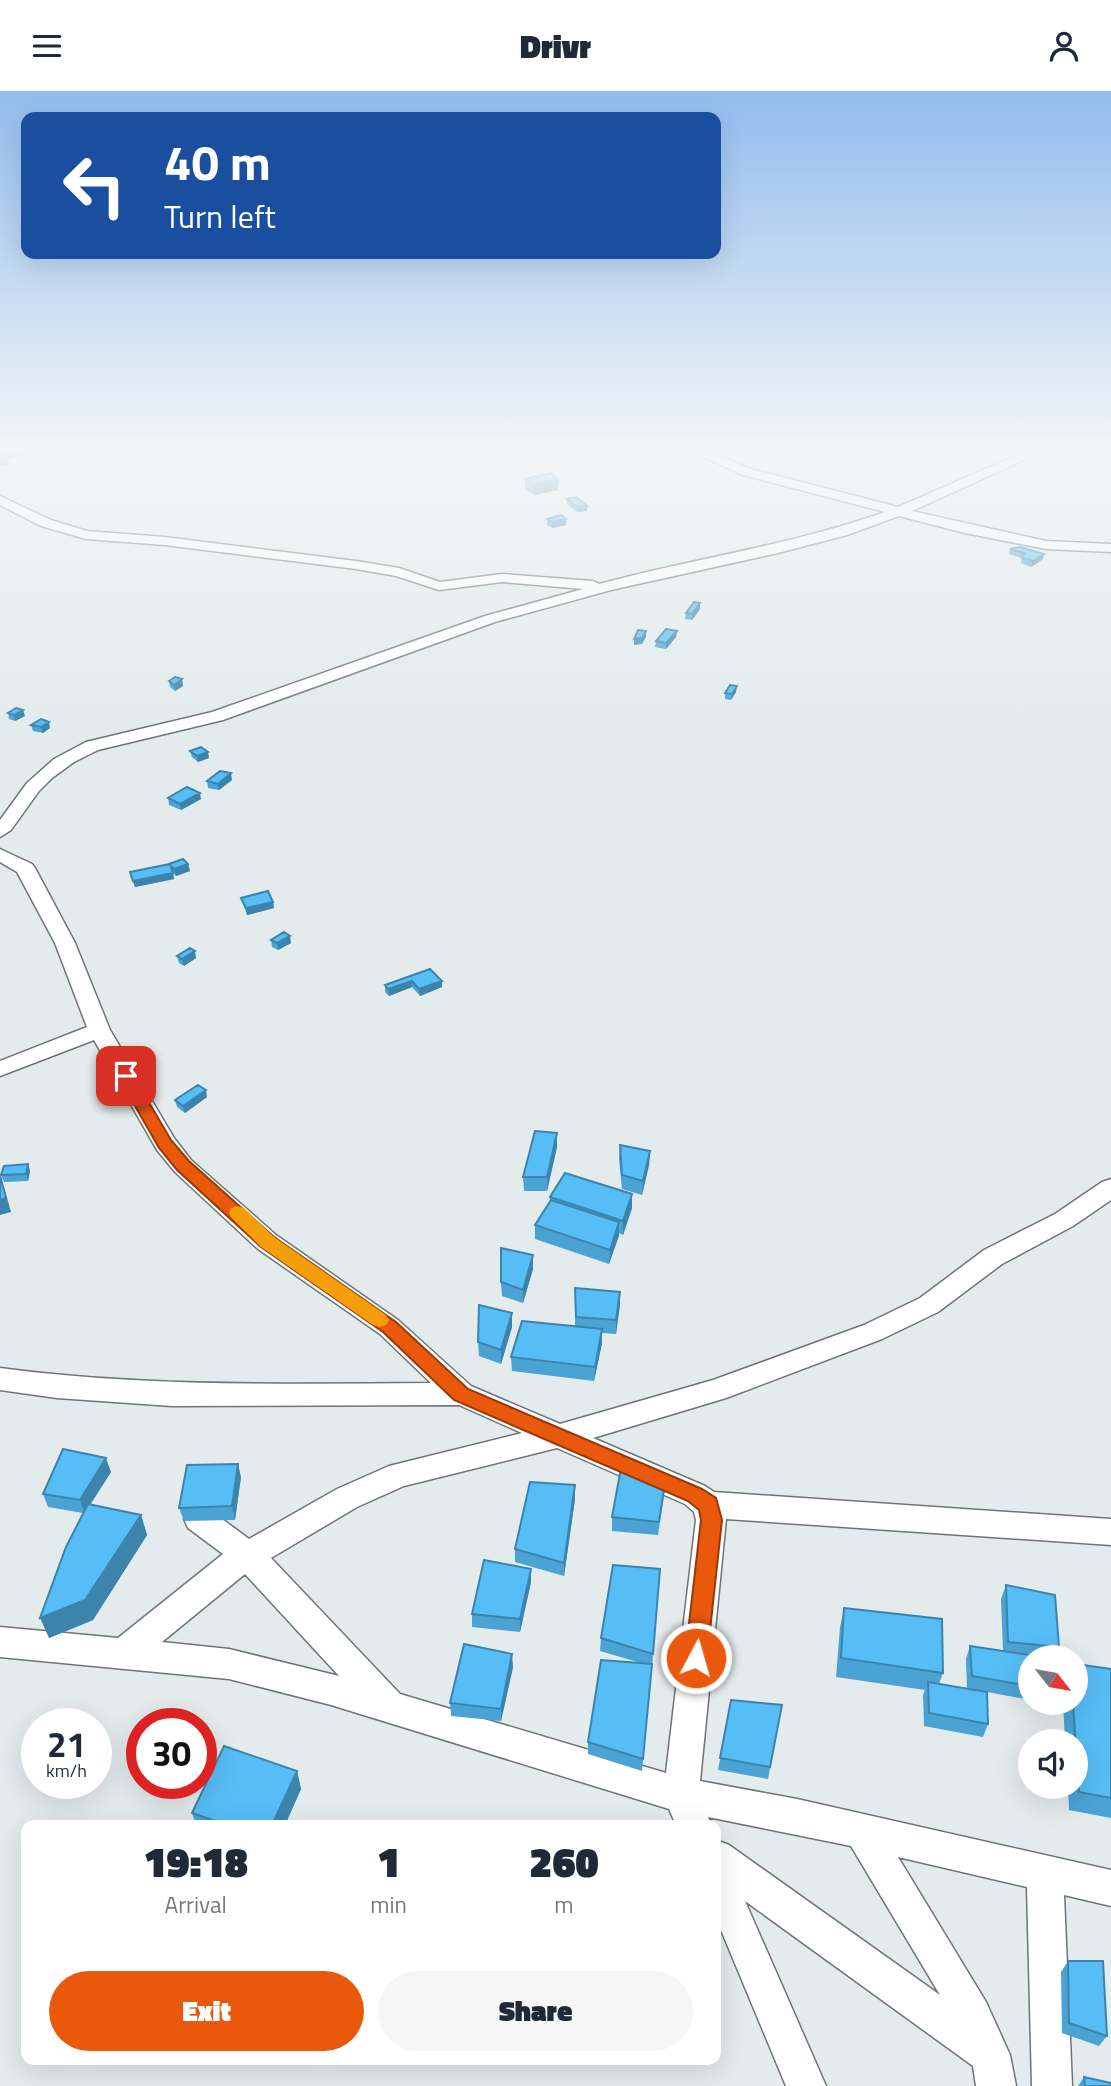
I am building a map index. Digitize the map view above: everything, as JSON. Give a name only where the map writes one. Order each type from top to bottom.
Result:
[{"type":"street","points":[[182,543],[367,566],[400,572],[439,586],[502,578],[608,586]]},
{"type":"street","points":[[0,831],[50,771],[75,753],[92,746],[217,716],[490,619],[608,586],[796,543]]},
{"type":"street","points":[[1037,543],[1111,548]]},
{"type":"street","points":[[0,855],[25,868],[65,943],[99,1030],[165,1144],[183,1166],[267,1242],[389,1327],[461,1394],[695,1495],[708,1505],[1111,1532]]},
{"type":"street","points":[[0,1069],[99,1030]]},
{"type":"street","points":[[123,1654],[248,1555],[347,1498],[400,1475],[559,1436],[716,1390],[873,1332],[929,1305],[993,1258],[1064,1220],[1111,1188]]},
{"type":"street","points":[[0,1379],[49,1387],[185,1394],[461,1394]]},
{"type":"street","points":[[687,1810],[711,1520],[708,1505]]},
{"type":"street","points":[[199,1519],[248,1555],[392,1709]]},
{"type":"street","points":[[0,1642],[229,1664],[331,1689],[687,1810],[797,1816],[1111,1888]]},
{"type":"street","points":[[862,1831],[974,2015],[993,2070]]},
{"type":"street","points":[[721,1862],[993,2070]]},
{"type":"street","points":[[1045,1873],[1052,2086]]},
{"type":"street","points":[[721,1888],[806,2086]]},
{"type":"building","points":[[1020,547],[1044,554],[1033,561],[1022,558],[1025,553],[1010,549]]},
{"type":"building","points":[[694,602],[700,603],[692,614],[686,613]]},
{"type":"building","points":[[666,629],[677,631],[666,643],[656,641]]},
{"type":"building","points":[[638,630],[646,631],[642,638],[634,639]]},
{"type":"building","points":[[175,677],[182,679],[174,685],[169,681]]},
{"type":"building","points":[[730,685],[737,686],[732,694],[725,693]]},
{"type":"building","points":[[16,708],[23,710],[14,715],[8,713]]},
{"type":"building","points":[[41,719],[49,722],[41,727],[31,725]]},
{"type":"building","points":[[201,747],[208,752],[197,756],[190,751]]},
{"type":"building","points":[[220,771],[231,773],[218,784],[207,781]]},
{"type":"building","points":[[187,787],[200,793],[180,804],[168,798]]},
{"type":"building","points":[[183,859],[188,864],[174,869],[169,864]]},
{"type":"building","points":[[170,864],[173,873],[133,881],[130,872]]},
{"type":"building","points":[[268,891],[273,902],[246,908],[241,898]]},
{"type":"building","points":[[284,932],[290,936],[277,943],[271,940]]},
{"type":"building","points":[[190,948],[195,951],[182,959],[177,956]]},
{"type":"building","points":[[430,969],[442,981],[419,989],[412,981],[388,989],[385,985]]},
{"type":"building","points":[[198,1085],[206,1090],[183,1106],[175,1100]]},
{"type":"building","points":[[535,1131],[557,1133],[547,1177],[523,1177]]},
{"type":"building","points":[[620,1145],[650,1151],[643,1181],[622,1175]]},
{"type":"building","points":[[28,1164],[26,1174],[1,1175],[4,1166]]},
{"type":"building","points":[[565,1173],[632,1194],[623,1221],[550,1197]]},
{"type":"building","points":[[0,1176],[6,1198],[0,1200]]},
{"type":"building","points":[[551,1200],[619,1222],[610,1250],[535,1225]]},
{"type":"building","points":[[501,1248],[533,1255],[523,1290],[501,1282]]},
{"type":"building","points":[[575,1288],[620,1292],[616,1320],[576,1317]]},
{"type":"building","points":[[479,1305],[512,1313],[501,1350],[478,1342]]},
{"type":"building","points":[[522,1321],[602,1329],[595,1367],[511,1357]]},
{"type":"building","points":[[63,1449],[106,1458],[80,1500],[43,1494]]},
{"type":"building","points":[[238,1464],[232,1506],[179,1508],[187,1465]]},
{"type":"building","points":[[621,1468],[666,1476],[659,1522],[612,1517]]},
{"type":"building","points":[[530,1482],[575,1485],[564,1563],[515,1549]]},
{"type":"building","points":[[88,1504],[141,1515],[85,1600],[40,1618],[66,1547]]},
{"type":"building","points":[[484,1560],[531,1569],[520,1619],[472,1614]]},
{"type":"building","points":[[613,1565],[660,1569],[653,1654],[601,1638]]},
{"type":"building","points":[[1006,1585],[1055,1595],[1059,1645],[1008,1642]]},
{"type":"building","points":[[844,1608],[942,1619],[943,1673],[841,1658]]},
{"type":"building","points":[[464,1644],[512,1654],[501,1709],[450,1703]]},
{"type":"building","points":[[970,1646],[1018,1653],[1018,1684],[972,1676]]},
{"type":"building","points":[[601,1660],[652,1664],[643,1759],[588,1742]]},
{"type":"building","points":[[1088,1666],[1111,1669],[1111,1798],[1088,1794],[1088,1729],[1075,1729],[1074,1715],[1088,1715]]},
{"type":"building","points":[[928,1682],[987,1692],[988,1724],[929,1713]]},
{"type":"building","points":[[731,1700],[782,1705],[770,1767],[720,1758]]},
{"type":"building","points":[[224,1746],[297,1771],[274,1820],[212,1820],[192,1813],[199,1799],[217,1799],[217,1761]]},
{"type":"building","points":[[1068,1961],[1103,1961],[1107,2036],[1069,2023]]},
{"type":"building","points":[[1084,2077],[1111,2083],[1111,2086],[1085,2086]]},
{"type":"slow traffic","points":[[237,1213],[267,1242],[380,1320]]},
{"type":"route","points":[[126,1076],[165,1144],[183,1166],[237,1212],[267,1242],[389,1327],[461,1394],[695,1495],[708,1505],[711,1520],[696,1658]]}]
